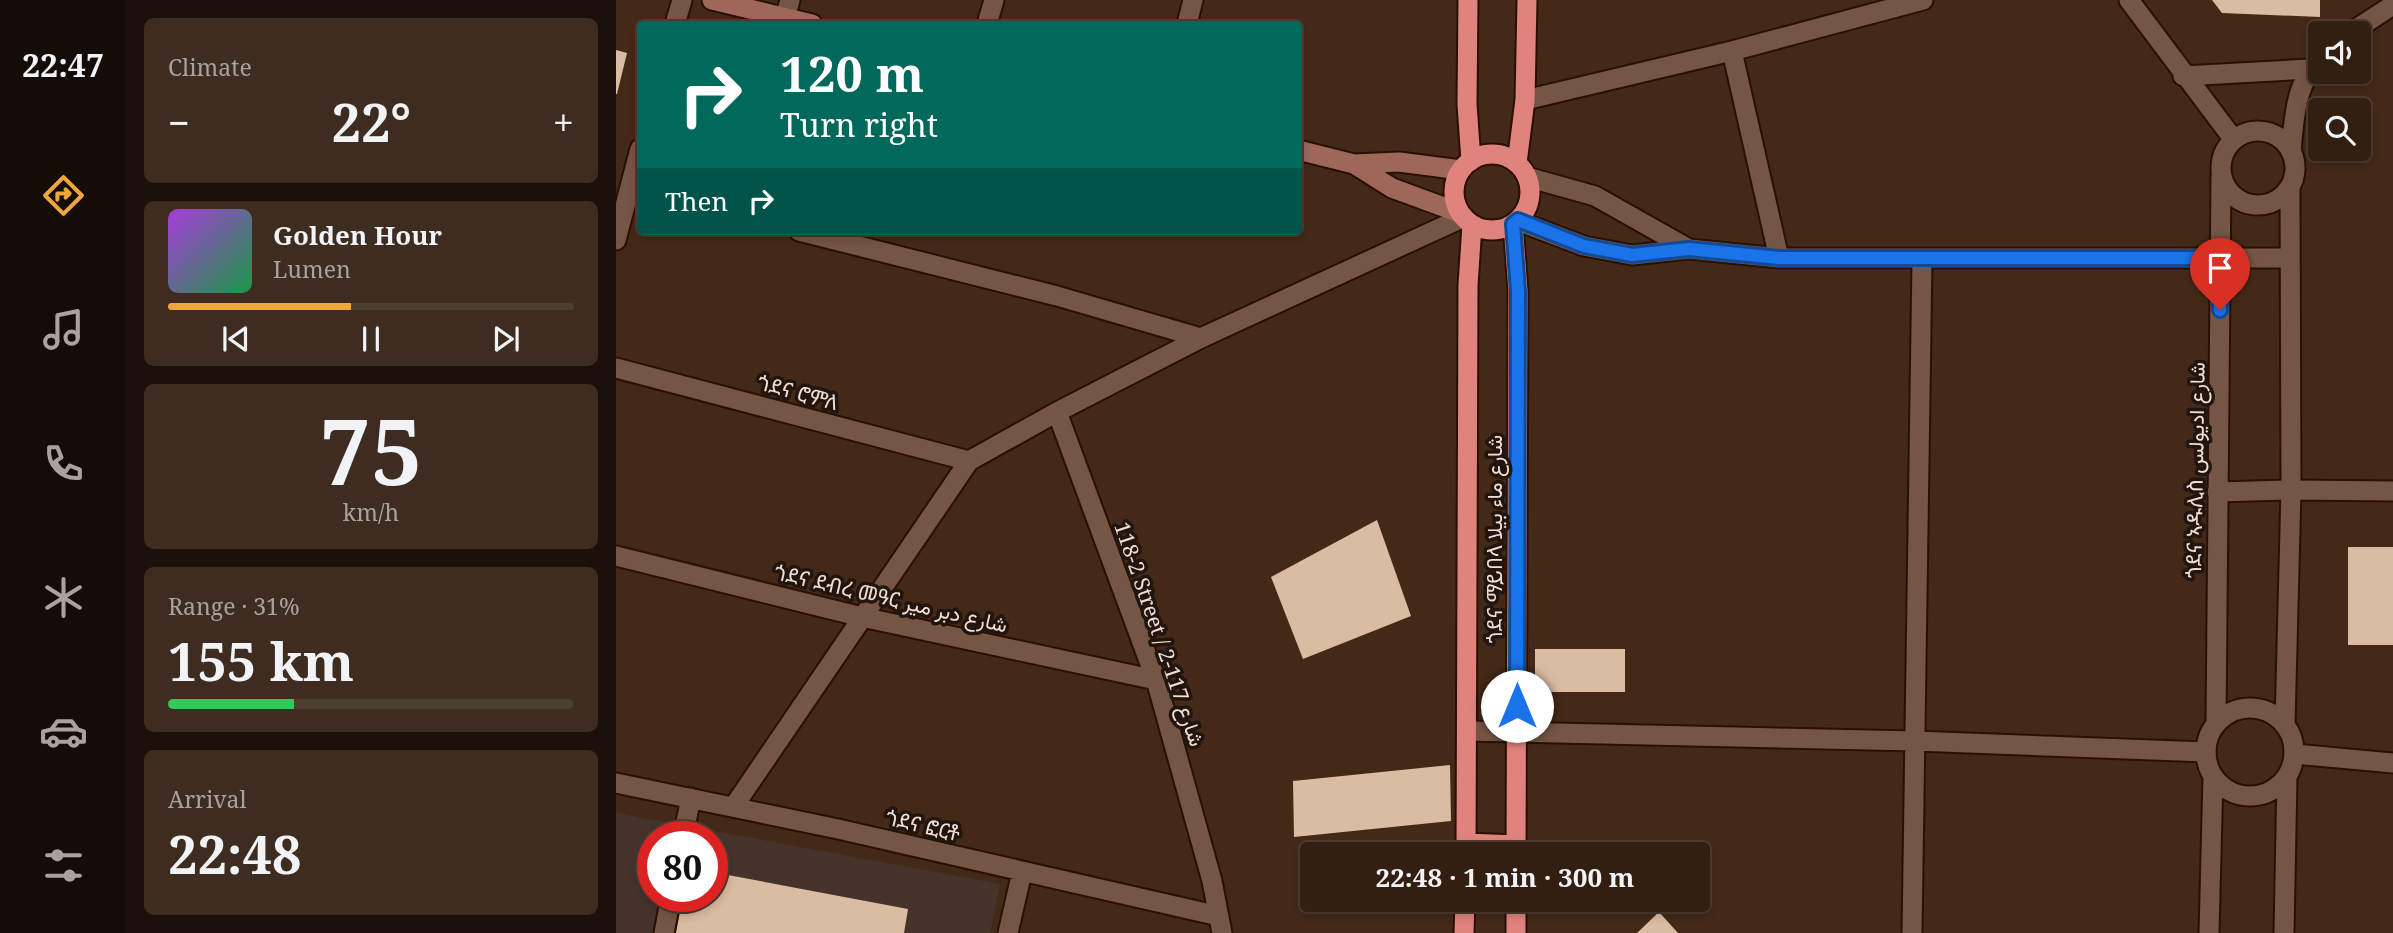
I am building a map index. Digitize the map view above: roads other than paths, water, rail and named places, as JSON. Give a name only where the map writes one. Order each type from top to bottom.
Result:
[{"type":"highway","points":[[1468,0],[1466,165],[1455,184],[1455,199],[1465,218],[1493,230],[1515,222],[1530,200],[1522,170],[1527,0]]},
{"type":"highway","points":[[1466,165],[1494,154],[1507,156],[1522,170]]},
{"type":"highway","name":"ጎደና ማይበላ شارع ماء بيلا","points":[[1465,218],[1468,285],[1466,842]]},
{"type":"highway","name":"ጎደና ማይበላ شارع ماء بيلا","points":[[1515,222],[1518,291],[1516,842]]},
{"type":"highway","points":[[1464,933],[1465,912]]},
{"type":"highway","points":[[1516,912],[1516,933]]},
{"type":"main road","points":[[712,0],[788,9],[807,21]]},
{"type":"main road","points":[[1302,151],[1354,164],[1399,162],[1466,165]]},
{"type":"main road","points":[[1354,164],[1392,188],[1465,218]]},
{"type":"street","points":[[676,21],[682,0]]},
{"type":"street","points":[[989,21],[994,0]]},
{"type":"street","points":[[1188,21],[1193,0]]},
{"type":"street","points":[[1525,100],[1732,51],[1923,0]]},
{"type":"street","points":[[2129,0],[2183,76],[2234,140]]},
{"type":"street","points":[[2368,21],[2393,5]]},
{"type":"street","points":[[1732,51],[1779,258]]},
{"type":"street","points":[[2183,76],[2308,65]]},
{"type":"street","points":[[2291,152],[2295,107],[2308,80]]},
{"type":"street","points":[[2254,131],[2266,132],[2285,142],[2291,152],[2295,176],[2282,197],[2271,204],[2245,204],[2234,197],[2221,176],[2222,156],[2234,140],[2254,131]]},
{"type":"street","points":[[1522,170],[1595,196],[1689,249]]},
{"type":"street","name":"ጎደና ኣዱሊስ شارع اديولس","points":[[2216,723],[2221,176]]},
{"type":"street","points":[[2285,724],[2291,490],[2290,187]]},
{"type":"street","points":[[616,240],[635,188]]},
{"type":"street","points":[[734,806],[969,461],[1201,338],[1465,218]]},
{"type":"street","points":[[1515,222],[1584,246],[1632,255],[1689,249],[1779,258],[2290,258]]},
{"type":"street","points":[[815,235],[1057,296],[1201,338]]},
{"type":"street","points":[[1912,933],[1922,260]]},
{"type":"street","name":"ጎደና ሮምለ","points":[[616,368],[969,461]]},
{"type":"street","name":"118-2 Street / شارع 117-2","points":[[1057,412],[1156,680],[1212,881],[1221,924]]},
{"type":"street","points":[[2217,492],[2393,491]]},
{"type":"street","name":"ጎደና ደብረ መዓር شارع دبر مير","points":[[616,556],[862,617],[1156,680]]},
{"type":"street","points":[[2209,933],[2213,776],[2206,752],[2207,742],[2216,723],[2226,714],[2251,707],[2264,709],[2285,724],[2291,733],[2295,754],[2287,777],[2284,933]]},
{"type":"street","points":[[1468,731],[1915,741],[2206,752]]},
{"type":"street","points":[[2295,754],[2393,763]]},
{"type":"street","points":[[2213,776],[2222,787],[2235,794],[2250,796],[2271,791],[2287,777]]},
{"type":"street","name":"ጎደና ፎርቶ","points":[[616,783],[734,806],[1022,872],[1221,924]]},
{"type":"street","points":[[686,821],[691,798]]},
{"type":"street","points":[[1009,933],[1022,872]]},
{"type":"street","points":[[664,933],[668,912]]}]
